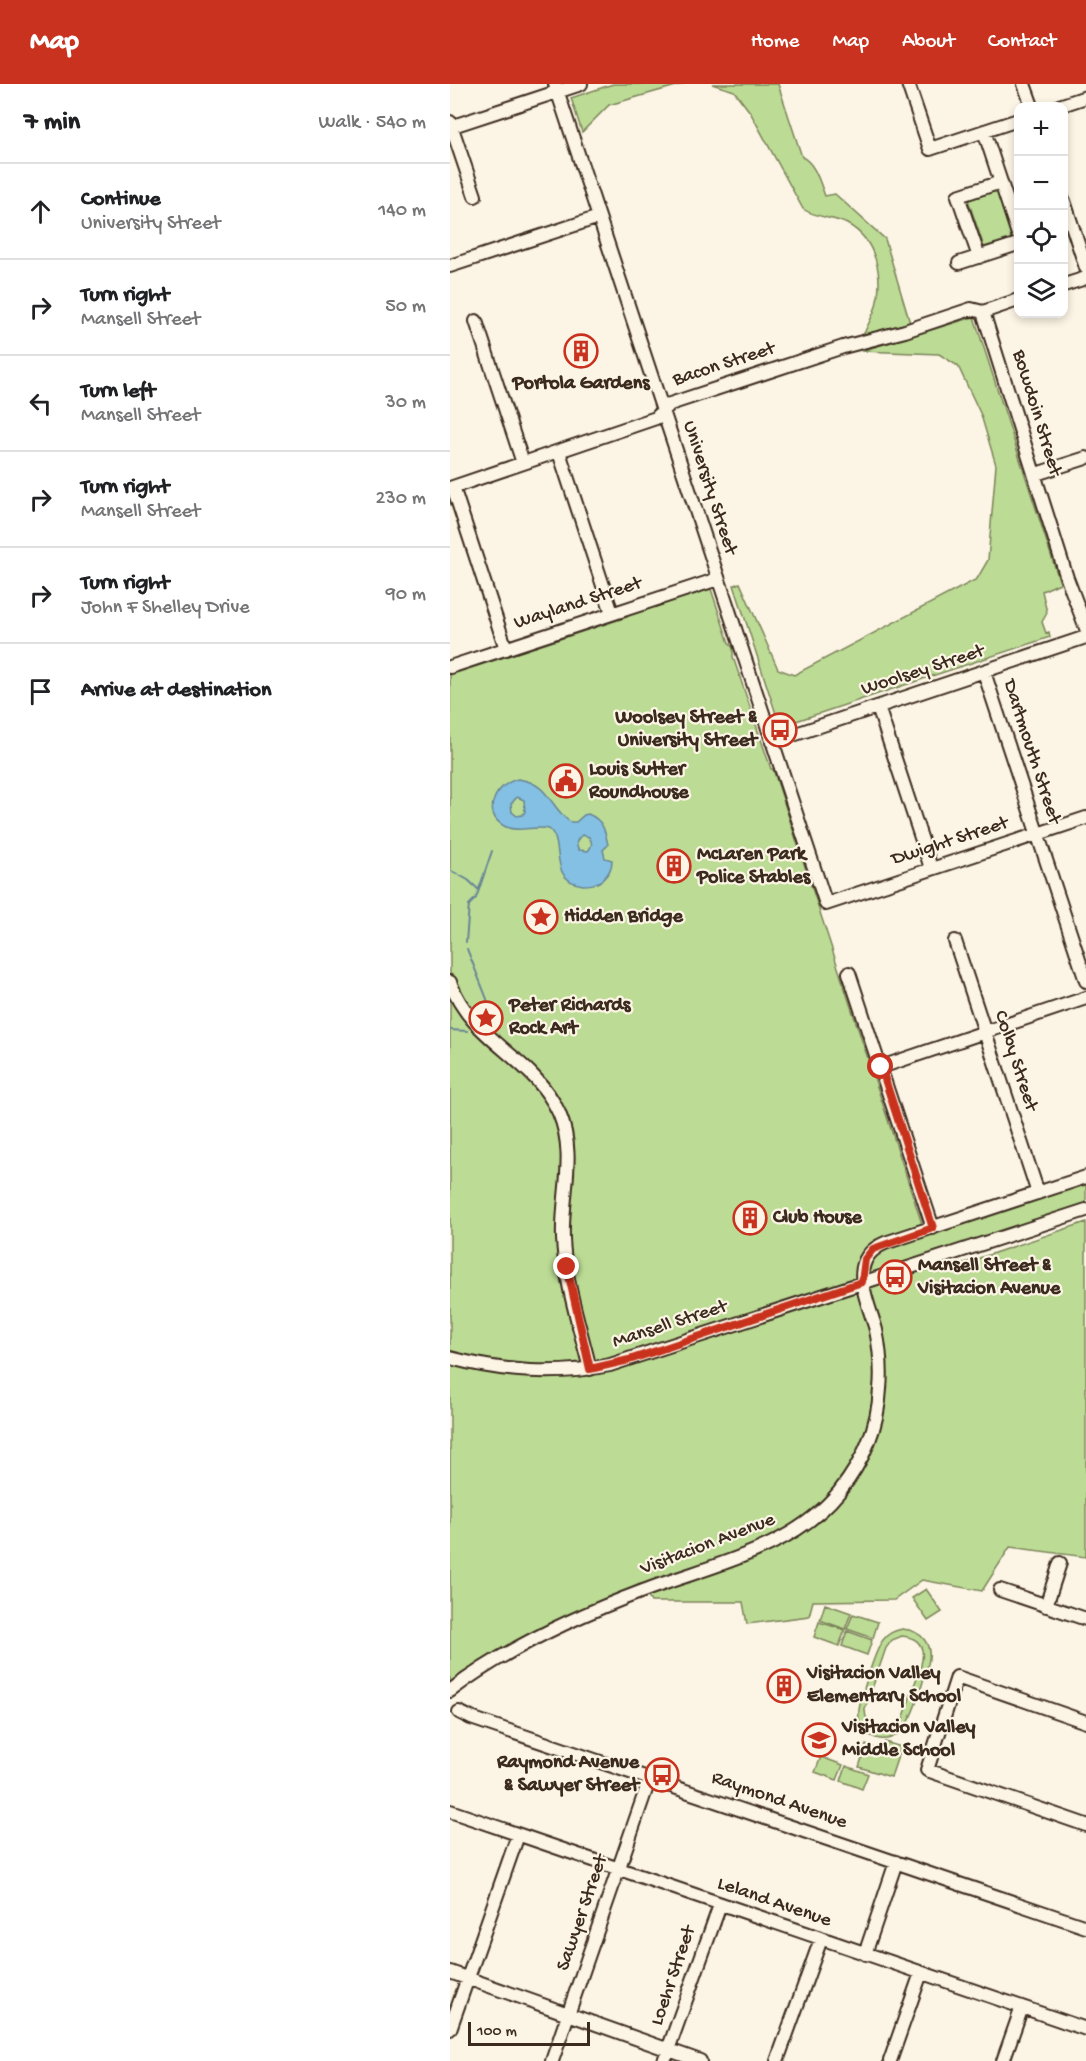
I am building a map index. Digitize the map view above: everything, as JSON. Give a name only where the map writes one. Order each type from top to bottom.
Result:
[{"type":"street","points":[[475,196],[450,125],[557,88],[581,84]]},
{"type":"street","points":[[908,84],[930,149],[1014,121]]},
{"type":"street","points":[[1024,84],[1031,102]]},
{"type":"street","name":"University Street","points":[[557,88],[826,904]]},
{"type":"street","points":[[1068,103],[1086,98]]},
{"type":"street","points":[[984,131],[1014,222]]},
{"type":"street","points":[[979,257],[958,196],[1001,182]]},
{"type":"street","points":[[1067,210],[1086,268]]},
{"type":"street","points":[[450,266],[599,218]]},
{"type":"street","points":[[959,263],[1014,245]]},
{"type":"street","points":[[1068,284],[1086,278]]},
{"type":"street","name":"Bacon Street","points":[[452,488],[656,418],[670,404],[843,347],[905,331],[971,309],[983,312],[1014,301]]},
{"type":"street","name":"Bowdoin Street","points":[[983,312],[1067,578],[1086,628]]},
{"type":"street","points":[[476,321],[523,463]]},
{"type":"street","points":[[559,452],[612,613]]},
{"type":"street","points":[[1036,474],[1086,458]]},
{"type":"street","points":[[452,488],[506,649]]},
{"type":"street","name":"Wayland Street","points":[[450,667],[718,579]]},
{"type":"street","name":"Woolsey Street","points":[[772,742],[1086,638]]},
{"type":"street","name":"Dartmouth Street","points":[[984,672],[1086,981]]},
{"type":"street","points":[[878,707],[931,868]]},
{"type":"street","name":"Dwight Street","points":[[826,904],[1086,818]]},
{"type":"street","name":"Colby Street","points":[[956,941],[1038,1193]]},
{"type":"street","points":[[849,973],[933,1228]]},
{"type":"street","points":[[450,982],[469,1017],[488,1037],[529,1070],[547,1092],[561,1117],[569,1158],[564,1210],[564,1253],[590,1369]]},
{"type":"street","points":[[881,1067],[1086,998]]},
{"type":"street","points":[[862,1282],[865,1259],[873,1249],[1086,1177]]},
{"type":"street","name":"Mansell Street","points":[[450,1358],[486,1367],[526,1372],[574,1371],[629,1360],[1086,1210]]},
{"type":"street","name":"Visitacion Avenue","points":[[450,1691],[502,1658],[582,1617],[645,1590],[777,1541],[806,1524],[829,1504],[847,1482],[862,1457],[873,1429],[879,1401],[881,1373],[878,1344],[862,1282]]},
{"type":"street","points":[[1046,1605],[1060,1563]]},
{"type":"street","points":[[1000,1590],[1086,1619]]},
{"type":"street","points":[[1086,1722],[957,1677],[927,1770],[1086,1825]]},
{"type":"street","name":"Raymond Avenue","points":[[459,1712],[1086,1927]]},
{"type":"street","name":"Sawyer Street","points":[[552,2061],[650,1778]]},
{"type":"street","name":"Leland Avenue","points":[[450,1811],[1086,2029]]},
{"type":"street","points":[[450,2028],[518,1835]]},
{"type":"street","points":[[866,1954],[896,1862]]},
{"type":"street","name":"Loehr Street","points":[[666,2055],[720,1905]]},
{"type":"street","points":[[777,2061],[821,1939]]},
{"type":"street","points":[[450,1972],[568,2014],[666,2055],[700,2061]]},
{"type":"street","points":[[890,2061],[921,1972]]},
{"type":"street","points":[[1003,2061],[1022,2007]]},
{"type":"green space","points":[[613,84],[683,84],[609,105],[582,132],[571,98]]},
{"type":"green space","points":[[712,84],[778,84],[802,157],[814,169],[825,196],[835,194],[885,239],[910,323],[863,336],[875,310],[878,294],[878,271],[871,249],[865,239],[847,224],[803,209],[750,112],[734,91]]},
{"type":"green space","points":[[997,191],[1011,235],[1010,239],[984,247],[968,200]]},
{"type":"green space","points":[[974,317],[1060,583],[1042,591],[1047,613],[1042,622],[1050,637],[778,727],[777,717],[734,585],[740,583],[778,669],[794,675],[977,579],[988,560],[996,465],[981,415],[958,366],[939,354],[861,351]]},
{"type":"green space","points":[[711,589],[729,643],[733,648],[733,657],[771,769],[773,769],[926,1236],[1086,1184],[1086,1204],[932,1255],[938,1272],[1086,1222],[1086,1557],[1010,1547],[982,1591],[922,1580],[894,1600],[813,1601],[809,1616],[747,1624],[743,1602],[651,1602],[640,1584],[529,1635],[450,1685],[450,675]]},
{"type":"green space","points":[[926,1589],[942,1612],[928,1621],[912,1598]]},
{"type":"green space","points":[[825,1604],[851,1613],[845,1629],[820,1620]]},
{"type":"green space","points":[[853,1614],[878,1622],[873,1638],[847,1629]]},
{"type":"green space","points":[[819,1622],[845,1630],[839,1646],[814,1637]]},
{"type":"green space","points":[[902,1629],[915,1632],[924,1640],[929,1651],[928,1664],[917,1700],[906,1725],[888,1739],[876,1738],[862,1727],[859,1718],[860,1702],[880,1645],[891,1633]],"holes":[[[902,1636],[913,1639],[922,1650],[922,1658],[904,1717],[900,1724],[888,1732],[877,1730],[868,1722],[865,1709],[886,1648],[892,1640]]]},
{"type":"green space","points":[[847,1631],[872,1640],[867,1655],[842,1646]]},
{"type":"green space","points":[[885,1742],[901,1747],[891,1777],[859,1767],[866,1745],[882,1751]]},
{"type":"green space","points":[[821,1757],[843,1765],[837,1780],[815,1772]]},
{"type":"green space","points":[[846,1766],[868,1774],[862,1789],[841,1781]]},
{"type":"water","points":[[518,779],[536,785],[570,822],[576,822],[588,814],[600,822],[608,845],[603,850],[605,858],[612,860],[611,867],[603,879],[595,884],[583,885],[565,877],[561,869],[554,835],[549,829],[511,829],[498,822],[492,808],[494,800],[497,793],[510,782]],"holes":[[[517,797],[524,800],[525,812],[517,816],[512,812],[511,804]],[[582,835],[589,837],[591,841],[588,851],[579,850],[577,846],[577,840]]]},
{"type":"waterway","points":[[466,942],[469,905],[476,898],[492,851]]},
{"type":"waterway","points":[[450,870],[468,880],[479,890]]},
{"type":"waterway","points":[[467,949],[487,999],[488,1009]]},
{"type":"waterway","points":[[450,1030],[467,1031]]},
{"type":"place","name":"Portola Gardens","points":[[581,351]]},
{"type":"place","name":"Woolsey Street & University Street","points":[[780,730]]},
{"type":"place","name":"Louis Sutter Roundhouse","points":[[566,781]]},
{"type":"place","name":"McLaren Park Police Stables","points":[[674,866]]},
{"type":"place","name":"Hidden Bridge","points":[[541,917]]},
{"type":"place","name":"Peter Richards Rock Art","points":[[486,1018]]},
{"type":"place","name":"Club House","points":[[750,1218]]},
{"type":"place","name":"Mansell Street & Visitacion Avenue","points":[[895,1277]]},
{"type":"place","name":"Visitacion Valley Elementary School","points":[[784,1686]]},
{"type":"place","name":"Visitacion Valley Middle School","points":[[819,1740]]},
{"type":"place","name":"Raymond Avenue & Sawyer Street","points":[[662,1775]]},
{"type":"route","points":[[567,1267],[590,1369],[629,1360],[862,1282],[865,1259],[873,1249],[933,1228],[881,1067]]}]
